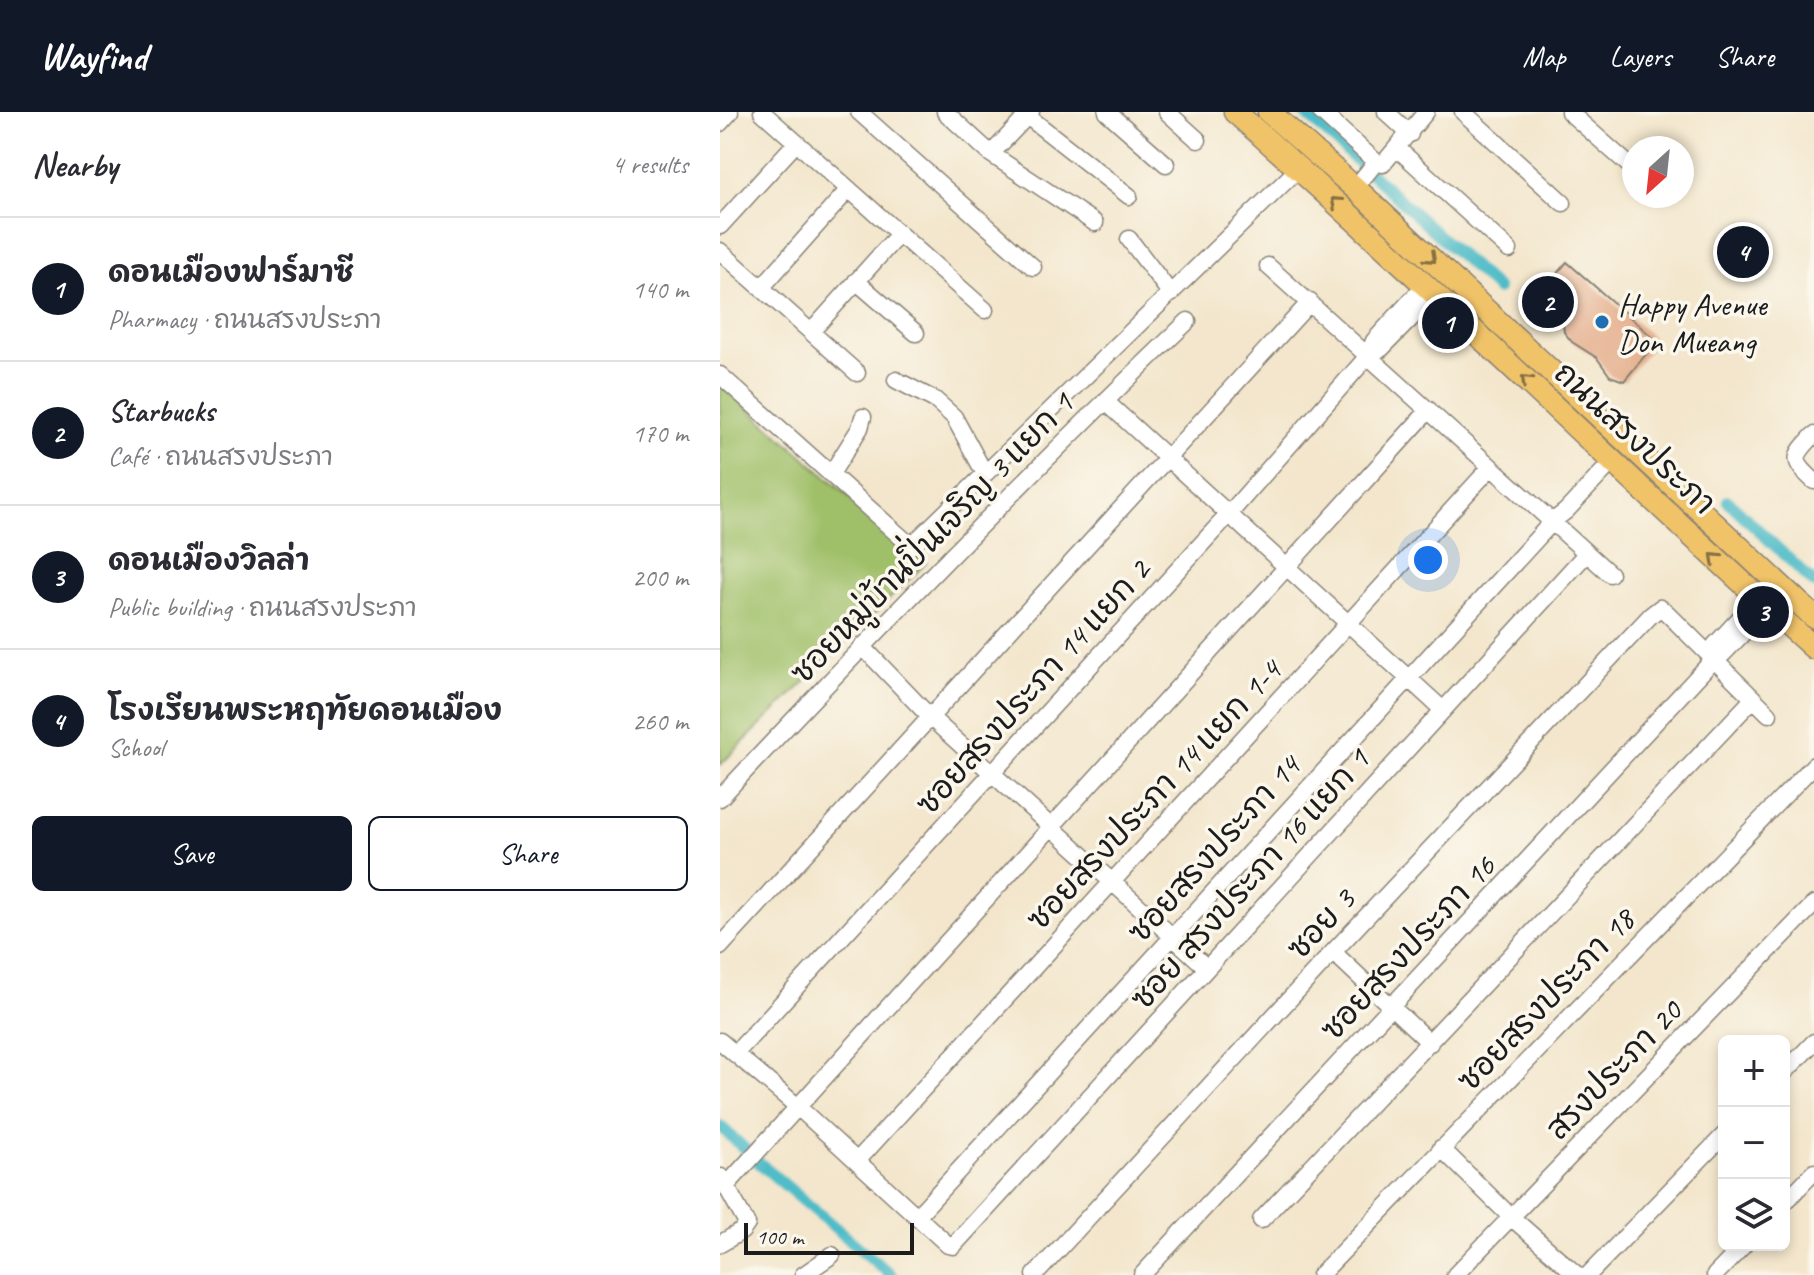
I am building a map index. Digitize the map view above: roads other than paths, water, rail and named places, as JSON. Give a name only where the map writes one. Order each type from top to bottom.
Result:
[{"type":"main road","name":"ถนนสรงประภา","points":[[1235,112],[1431,288],[1608,458],[1814,648]]},
{"type":"main road","name":"ถนนสรงประภา","points":[[1269,112],[1366,175],[1814,617]]},
{"type":"street","points":[[720,123],[730,112]]},
{"type":"street","points":[[762,112],[985,310]]},
{"type":"street","points":[[859,112],[1033,267]]},
{"type":"street","points":[[945,112],[991,154],[1095,223]]},
{"type":"street","points":[[1107,112],[1166,164]]},
{"type":"street","points":[[1167,112],[1198,140]]},
{"type":"street","points":[[1321,112],[1366,175],[1398,149],[1426,112]]},
{"type":"street","points":[[1386,112],[1410,134]]},
{"type":"street","points":[[1463,112],[1563,203]]},
{"type":"street","points":[[1569,112],[1622,159]]},
{"type":"street","points":[[991,154],[1026,113],[1129,196]]},
{"type":"street","points":[[720,226],[796,143]]},
{"type":"street","points":[[1398,149],[1509,250]]},
{"type":"street","points":[[720,375],[911,546],[1299,168]]},
{"type":"street","points":[[762,287],[849,189]]},
{"type":"street","points":[[811,332],[899,234]]},
{"type":"street","points":[[1129,239],[1171,294]]},
{"type":"street","points":[[720,251],[857,373]]},
{"type":"street","points":[[1268,266],[1610,574]]},
{"type":"street","points":[[856,281],[916,333]]},
{"type":"street","name":"ซอยสรงประภา 14 แยก 2","points":[[735,1054],[1229,514],[1368,356],[1382,349],[1431,288]]},
{"type":"street","points":[[720,947],[1310,302]]},
{"type":"street","name":"ซอยหมู่บ้านปิ่นเจริญ 3 แยก 1","points":[[720,798],[862,646],[1188,321]]},
{"type":"street","points":[[896,380],[935,400],[954,417],[985,474]]},
{"type":"street","points":[[1105,401],[1443,710]]},
{"type":"street","points":[[720,1244],[742,1231],[747,1224],[723,1180],[744,1167],[757,1154],[1429,410]]},
{"type":"street","points":[[831,474],[860,428],[863,417]]},
{"type":"street","points":[[1814,435],[1796,458],[1799,467],[1814,481]]},
{"type":"street","name":"ซอยสรงประภา 14","points":[[917,1216],[1408,677],[1553,521],[1566,511],[1608,458]]},
{"type":"street","name":"ซอยสรงประภา 14 แยก 1-4","points":[[857,1161],[1491,467]]},
{"type":"street","name":"ซอย สรงประภา 16 แยก 1","points":[[917,1216],[948,1245],[957,1244],[1586,554]]},
{"type":"street","name":"ซอยสรงประภา 16","points":[[1142,1275],[1714,659],[1723,654],[1779,585]]},
{"type":"street","name":"ซอย 3","points":[[1035,1275],[1333,952],[1651,615],[1660,608],[1666,612],[1714,659]]},
{"type":"street","points":[[862,646],[929,716],[1207,968]]},
{"type":"street","points":[[1714,659],[1769,714]]},
{"type":"street","points":[[1261,1220],[1753,699]]},
{"type":"street","name":"ซอยสรงประภา 18","points":[[1320,1275],[1814,765]]},
{"type":"street","name":"สรงประภา 20","points":[[1455,1275],[1814,904]]},
{"type":"street","points":[[1333,952],[1430,1043]]},
{"type":"street","points":[[720,1041],[798,1107],[917,1216]]},
{"type":"street","points":[[1790,1067],[1814,1042]]},
{"type":"street","points":[[1588,1275],[1718,1141]]},
{"type":"street","points":[[1441,1148],[1511,1217],[1577,1275]]},
{"type":"street","points":[[1790,1197],[1814,1172]]},
{"type":"street","points":[[1715,1275],[1738,1251]]},
{"type":"street","points":[[803,1275],[832,1255]]},
{"type":"waterway","points":[[1304,112],[1497,289]]},
{"type":"waterway","points":[[1728,501],[1814,583]]},
{"type":"waterway","points":[[720,1126],[891,1275]]},
{"type":"place","name":"โรงเรียนพระหฤทัยดอนเมือง","points":[[1743,252]]},
{"type":"place","name":"Starbucks","points":[[1548,302]]},
{"type":"place","name":"Happy Avenue Don Mueang","points":[[1602,322]]},
{"type":"place","name":"ดอนเมืองฟาร์มาซี","points":[[1448,323]]},
{"type":"place","name":"ดอนเมืองวิลล่า","points":[[1763,612]]}]
